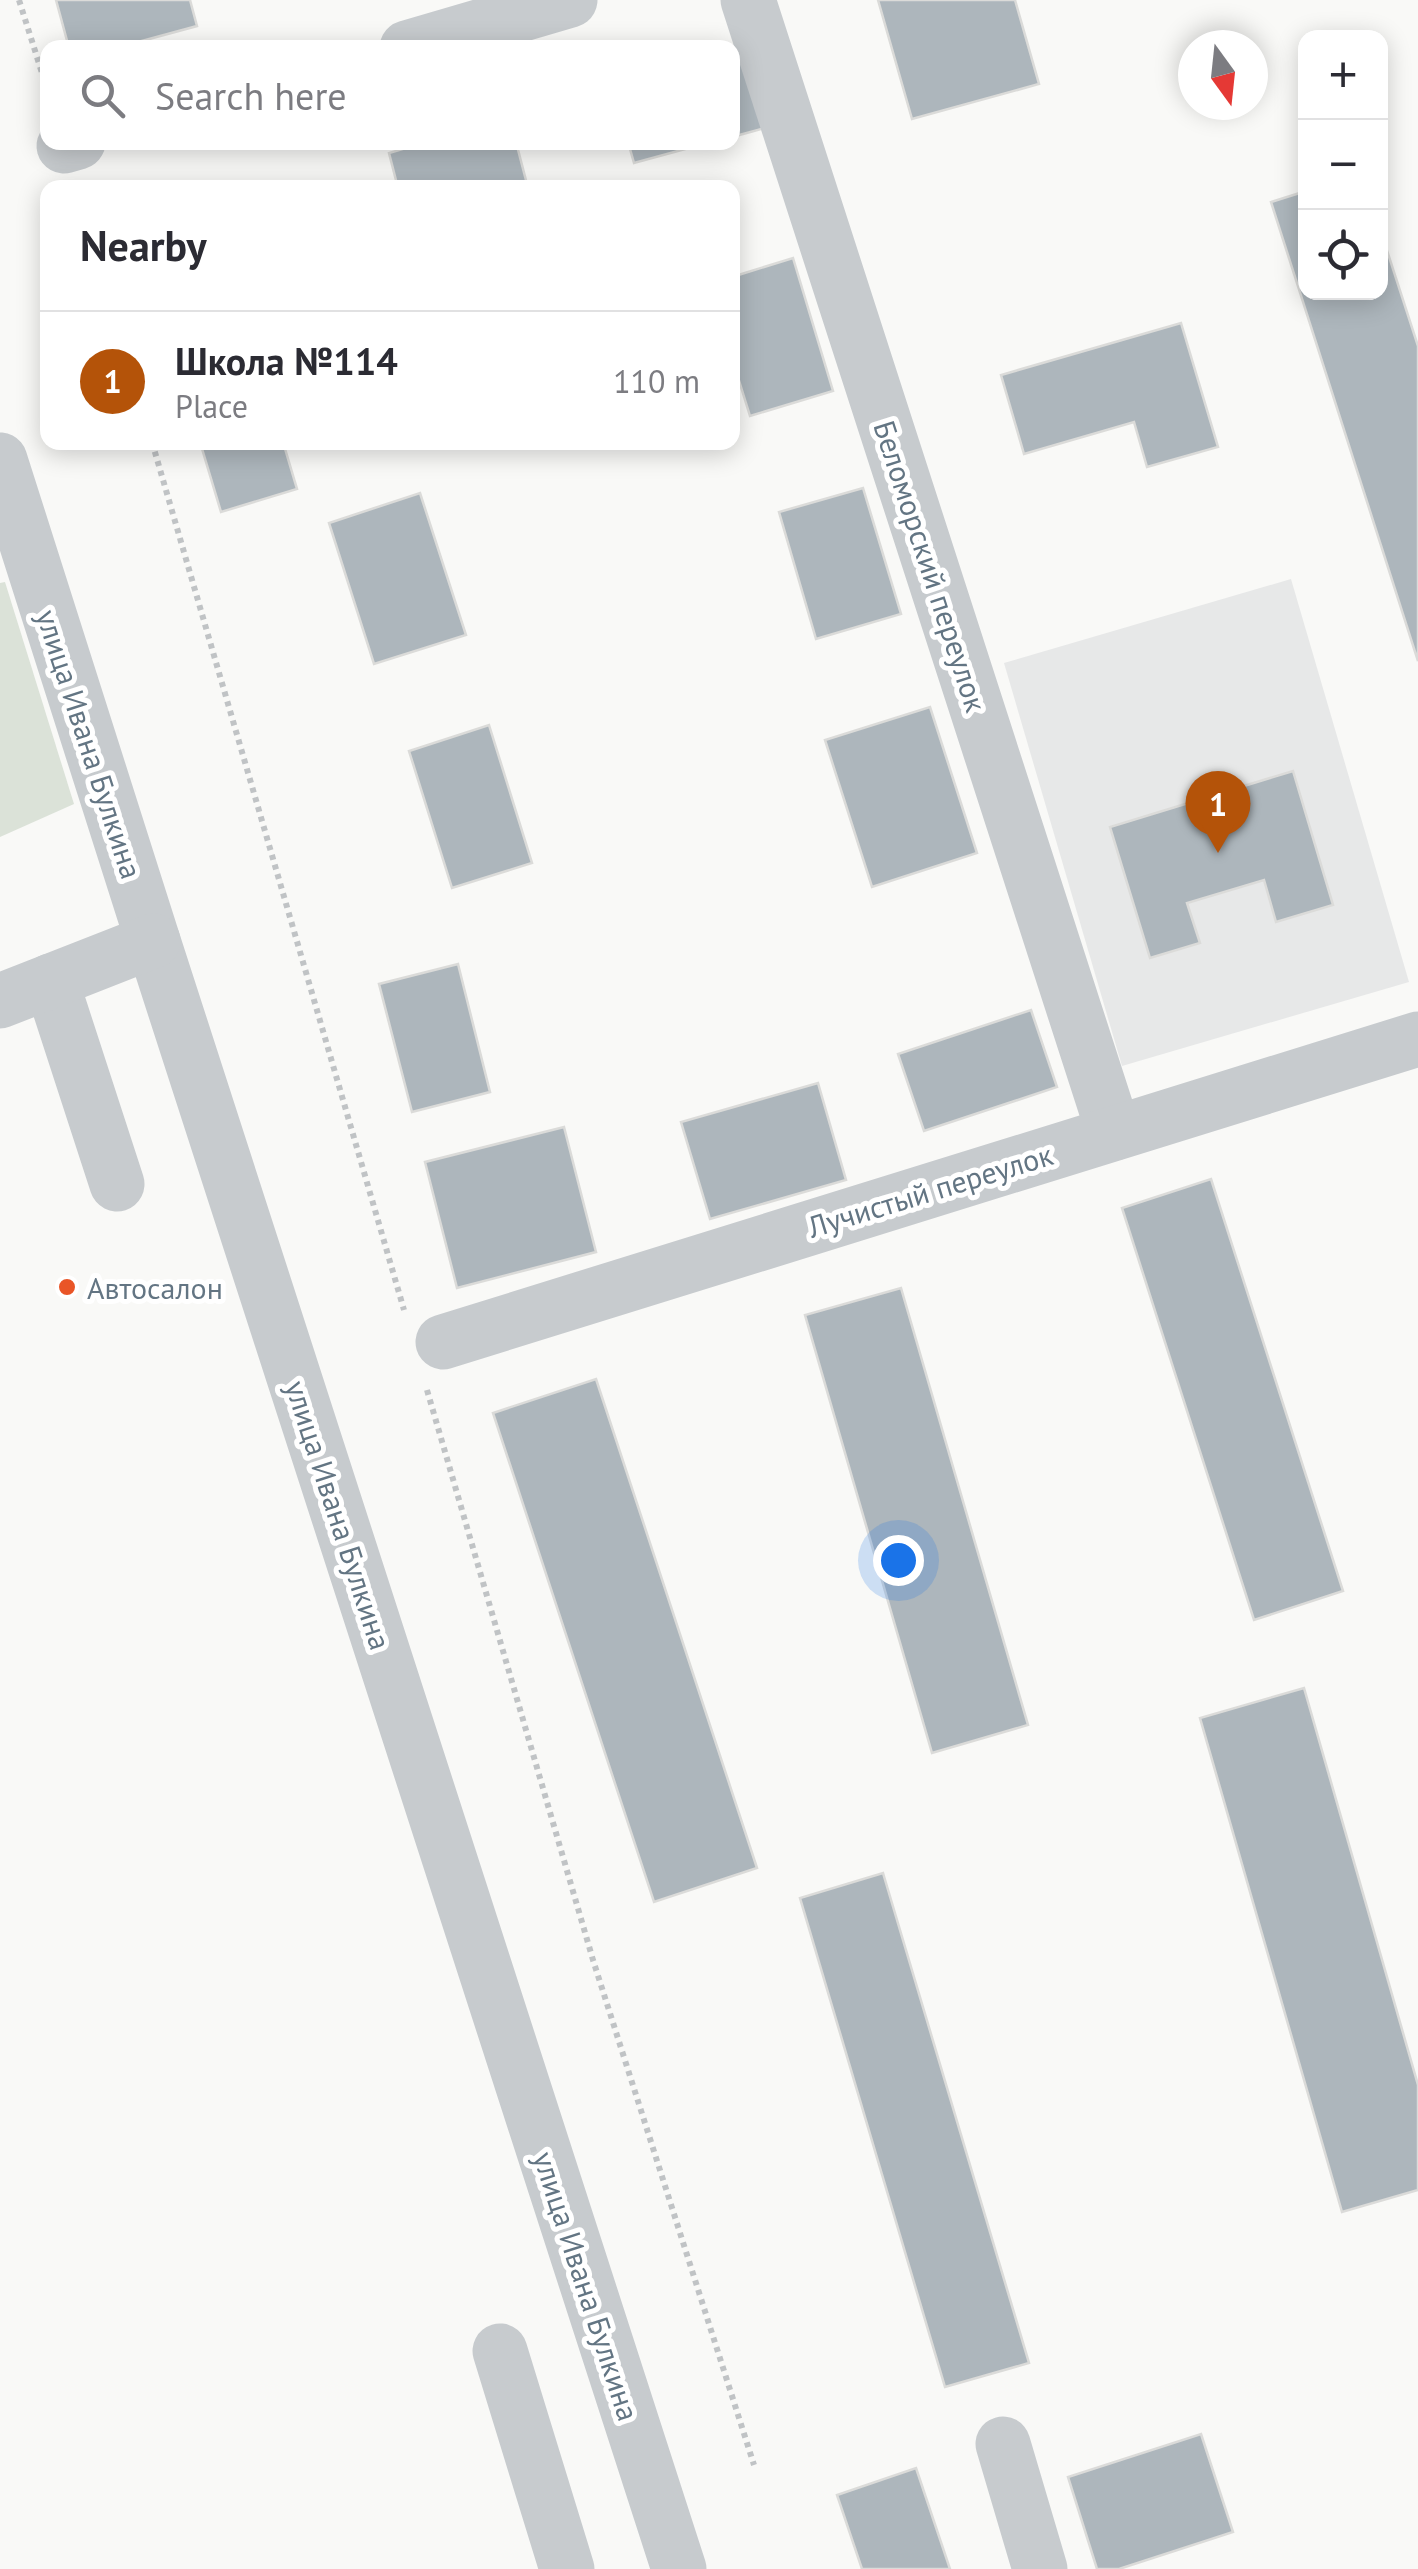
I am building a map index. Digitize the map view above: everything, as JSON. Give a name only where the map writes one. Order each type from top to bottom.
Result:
[{"type":"street","points":[[434,40],[570,0]]},
{"type":"street","name":"Беломорский переулок","points":[[748,0],[1114,1133]]},
{"type":"street","name":"улица Ивана Булкина","points":[[0,460],[10,523],[153,941],[679,2569]]},
{"type":"street","points":[[0,1001],[153,941]]},
{"type":"street","points":[[51,981],[117,1184]]},
{"type":"street","name":"Лучистый переулок","points":[[425,1346],[1418,1039]]},
{"type":"street","points":[[500,2351],[567,2569]]},
{"type":"street","points":[[1003,2444],[1040,2569]]},
{"type":"path","points":[[20,0],[40,66]]},
{"type":"path","points":[[154,450],[425,1346],[593,1960],[754,2465]]},
{"type":"shaded area","points":[[1291,579],[1409,982],[1122,1066],[1004,663]]},
{"type":"shaded area","points":[[5,582],[74,804],[0,837],[0,583]]},
{"type":"building","points":[[56,0],[190,0],[197,26],[145,40],[67,40]]},
{"type":"building","points":[[878,0],[1015,0],[1039,84],[912,119]]},
{"type":"building","points":[[746,54],[765,128],[740,135],[740,55]]},
{"type":"building","points":[[518,150],[526,180],[396,180],[389,153]]},
{"type":"building","points":[[630,150],[682,150],[634,163]]},
{"type":"building","points":[[1298,194],[1298,286],[1271,202]]},
{"type":"building","points":[[1388,254],[1418,346],[1418,661],[1302,300],[1388,300]]},
{"type":"building","points":[[793,258],[833,391],[750,416],[740,384],[740,275]]},
{"type":"building","points":[[1181,323],[1218,447],[1147,467],[1134,422],[1024,454],[1001,375]]},
{"type":"building","points":[[202,450],[285,450],[297,489],[221,512]]},
{"type":"building","points":[[863,488],[901,614],[816,639],[779,512]]},
{"type":"building","points":[[420,493],[466,635],[374,664],[329,523]]},
{"type":"building","points":[[930,707],[977,853],[872,887],[825,740]]},
{"type":"building","points":[[489,725],[532,863],[452,888],[409,751]]},
{"type":"building","points":[[1293,771],[1333,905],[1276,922],[1264,880],[1187,903],[1200,943],[1150,958],[1110,827]]},
{"type":"building","points":[[458,964],[490,1092],[412,1112],[379,984]]},
{"type":"building","points":[[1031,1010],[1057,1087],[924,1131],[898,1054]]},
{"type":"building","points":[[818,1083],[846,1180],[710,1219],[681,1122]]},
{"type":"building","points":[[564,1127],[596,1252],[457,1288],[425,1162]]},
{"type":"building","points":[[1211,1179],[1343,1591],[1254,1620],[1122,1208]]},
{"type":"building","points":[[901,1288],[1028,1725],[932,1753],[805,1315]]},
{"type":"building","points":[[596,1379],[757,1868],[654,1902],[493,1413]]},
{"type":"building","points":[[1304,1688],[1418,2085],[1418,2190],[1342,2212],[1200,1718]]},
{"type":"building","points":[[883,1873],[1029,2363],[945,2387],[800,1898]]},
{"type":"building","points":[[1201,2434],[1233,2532],[1119,2569],[1097,2569],[1068,2477]]},
{"type":"building","points":[[916,2468],[950,2569],[862,2569],[837,2495]]},
{"type":"place","name":"Школа №114","points":[[1218,853]]},
{"type":"place","name":"Автосалон","points":[[67,1287]]}]
